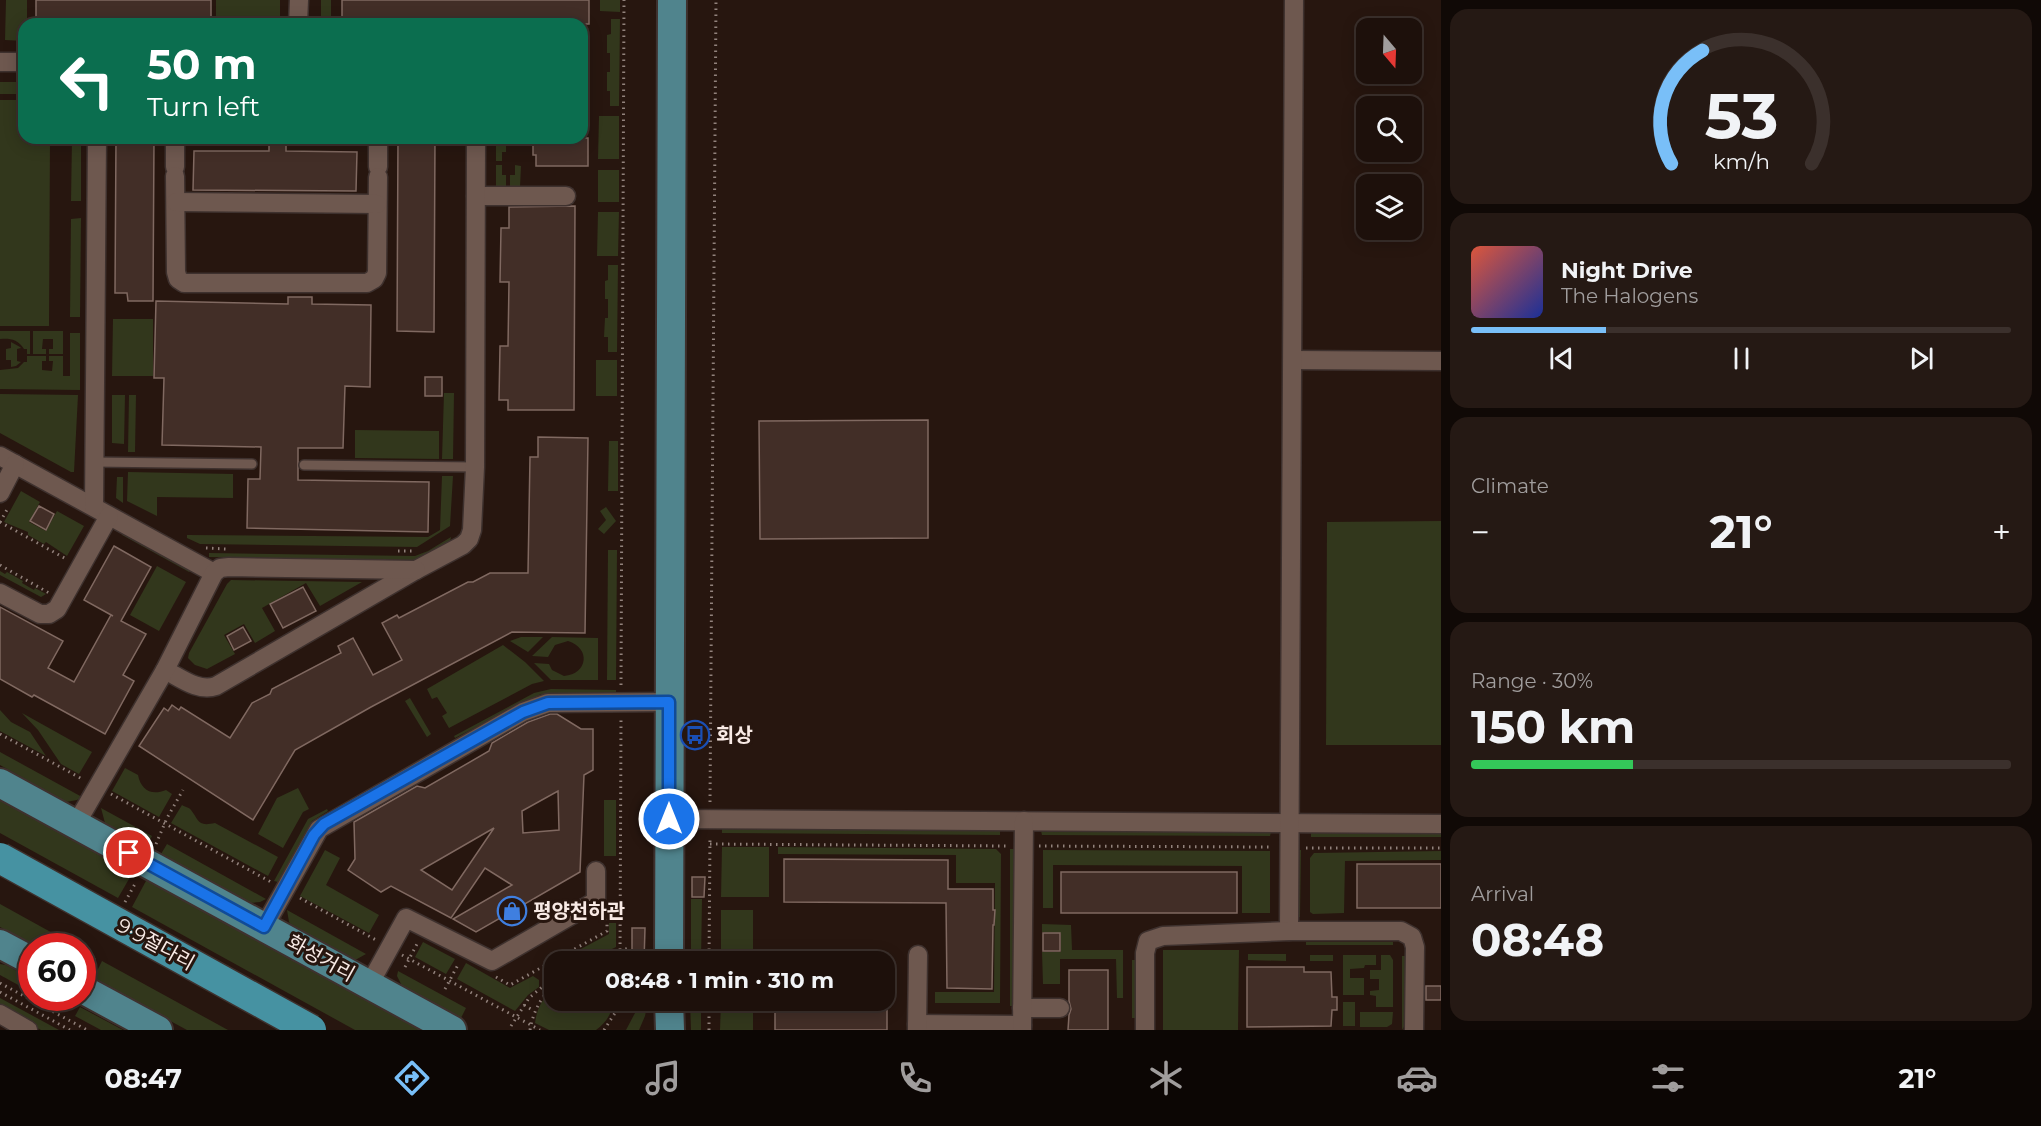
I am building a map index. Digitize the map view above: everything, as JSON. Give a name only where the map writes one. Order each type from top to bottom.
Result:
[{"type":"highway","name":"9·9절다리","points":[[0,858],[311,1030]]},
{"type":"highway","name":"9·9절다리","points":[[0,879],[274,1030]]},
{"type":"main road","points":[[669,951],[672,0]]},
{"type":"main road","name":"화성거리","points":[[0,783],[452,1030]]},
{"type":"main road","points":[[0,944],[18,954]]},
{"type":"main road","points":[[96,997],[158,1030]]},
{"type":"main road","points":[[669,1011],[669,1030]]},
{"type":"street","points":[[298,18],[299,0]]},
{"type":"street","points":[[1289,932],[1294,0]]},
{"type":"street","points":[[0,62],[18,62]]},
{"type":"street","points":[[0,593],[40,614],[49,614],[57,609],[101,512],[94,462],[97,144]]},
{"type":"street","points":[[175,144],[176,272],[178,279],[184,283],[367,283],[374,279],[377,273],[378,144]]},
{"type":"street","points":[[165,670],[196,686],[206,689],[216,686],[463,545],[469,538],[472,530],[475,467],[476,144]]},
{"type":"street","points":[[476,196],[566,196]]},
{"type":"street","points":[[176,202],[377,204]]},
{"type":"street","points":[[1293,360],[1441,361]]},
{"type":"street","points":[[0,493],[8,460],[214,573]]},
{"type":"street","points":[[76,824],[165,670],[214,573],[220,568],[416,570]]},
{"type":"street","points":[[264,927],[314,835],[324,824],[536,705],[556,702],[669,702]]},
{"type":"street","points":[[669,819],[1441,824]]},
{"type":"street","points":[[1022,1021],[1024,821]]},
{"type":"street","points":[[369,985],[406,918],[492,961],[597,901],[596,871]]},
{"type":"street","points":[[1145,1030],[1145,953],[1148,941],[1163,936],[1401,931],[1412,937],[1415,947],[1414,1030]]},
{"type":"street","points":[[918,955],[917,1027],[1022,1021],[1060,1008]]},
{"type":"street","points":[[0,1014],[28,1030]]},
{"type":"lane","points":[[94,462],[252,464]]},
{"type":"lane","points":[[304,465],[475,467]]},
{"type":"path","points":[[624,0],[621,950],[630,948]]},
{"type":"path","points":[[709,951],[716,0]]},
{"type":"path","points":[[0,522],[69,561]]},
{"type":"path","points":[[201,548],[232,549]]},
{"type":"path","points":[[393,551],[420,550]]},
{"type":"path","points":[[64,569],[74,552]]},
{"type":"path","points":[[0,565],[50,596],[55,585]]},
{"type":"path","points":[[80,788],[84,780]]},
{"type":"path","points":[[710,844],[1441,848]]},
{"type":"path","points":[[445,989],[461,959]]},
{"type":"path","points":[[0,983],[87,1030]]},
{"type":"path","points":[[511,1026],[532,995],[544,985]]},
{"type":"path","points":[[0,992],[70,1030]]},
{"type":"path","points":[[532,995],[540,1000]]},
{"type":"path","points":[[531,1030],[534,1011],[544,996]]},
{"type":"path","points":[[524,1005],[534,1011]]},
{"type":"path","points":[[604,1030],[616,1011]]},
{"type":"path","points":[[709,1011],[709,1030]]},
{"type":"green space","points":[[6,0],[27,0],[27,18],[18,18],[18,41],[5,40]]},
{"type":"green space","points":[[216,0],[280,0],[280,18],[216,18]]},
{"type":"green space","points":[[321,0],[331,0],[331,18],[321,18]]},
{"type":"green space","points":[[600,0],[620,0],[620,12],[600,11]]},
{"type":"green space","points":[[611,19],[620,19],[619,106],[610,106],[610,91],[607,91],[610,53],[607,53],[607,35],[611,34]]},
{"type":"green space","points":[[0,82],[18,82],[18,94],[0,94]]},
{"type":"green space","points":[[0,100],[18,100],[18,144],[50,144],[49,326],[0,326]]},
{"type":"green space","points":[[599,116],[619,116],[619,159],[598,159]]},
{"type":"green space","points":[[72,144],[81,144],[81,201],[71,201]]},
{"type":"green space","points":[[496,144],[506,144],[506,152],[502,152],[502,161],[496,161]]},
{"type":"green space","points":[[496,165],[502,165],[502,175],[506,175],[506,187],[496,187]]},
{"type":"green space","points":[[515,165],[521,166],[520,187],[510,187],[510,175],[515,175]]},
{"type":"green space","points":[[598,170],[619,170],[619,202],[598,202]]},
{"type":"green space","points":[[598,212],[619,212],[618,256],[597,256]]},
{"type":"green space","points":[[81,218],[80,317],[70,317],[71,219]]},
{"type":"green space","points":[[608,265],[618,265],[617,352],[608,352],[608,337],[604,337],[605,318],[608,318],[605,281],[608,280]]},
{"type":"green space","points":[[113,319],[153,319],[153,376],[112,376]]},
{"type":"green space","points":[[0,331],[30,331],[30,354],[27,354],[27,349],[16,341],[0,339]]},
{"type":"green space","points":[[33,331],[63,331],[63,354],[49,354],[49,349],[53,349],[53,339],[43,339],[42,349],[46,349],[46,354],[33,354]]},
{"type":"green space","points":[[70,333],[80,333],[80,390],[0,389],[0,370],[18,368],[27,362],[27,356],[46,356],[46,361],[42,361],[42,370],[52,371],[53,361],[49,361],[49,356],[63,356],[63,376],[70,376]]},
{"type":"green space","points":[[11,342],[21,348],[17,349],[17,361],[21,362],[11,367],[11,360],[6,360],[6,349],[11,348]]},
{"type":"green space","points":[[596,360],[617,360],[617,396],[596,396]]},
{"type":"green space","points":[[444,393],[454,393],[453,459],[442,459]]},
{"type":"green space","points":[[0,394],[78,395],[74,472],[0,433]]},
{"type":"green space","points":[[112,395],[125,395],[124,444],[112,443]]},
{"type":"green space","points":[[129,395],[136,395],[135,452],[128,452]]},
{"type":"green space","points":[[355,430],[439,431],[439,459],[355,458]]},
{"type":"green space","points":[[609,441],[618,441],[618,491],[608,491]]},
{"type":"green space","points":[[128,472],[233,474],[233,498],[157,497],[157,516],[127,501]]},
{"type":"green space","points":[[442,476],[453,476],[450,526],[417,547],[200,544],[187,538],[187,535],[428,537],[440,530]]},
{"type":"green space","points":[[117,477],[123,477],[123,503],[116,498]]},
{"type":"green space","points":[[21,491],[40,502],[29,522],[46,531],[57,511],[84,526],[67,556],[46,542],[44,544],[28,535],[28,532],[4,522]]},
{"type":"green space","points":[[606,507],[616,521],[604,534],[598,529],[606,520],[600,511]]},
{"type":"green space","points":[[1441,521],[1441,745],[1326,745],[1327,522]]},
{"type":"green space","points":[[123,533],[191,570],[189,572],[122,535]]},
{"type":"green space","points":[[451,537],[450,542],[415,560],[209,557],[209,553],[415,556]]},
{"type":"green space","points":[[608,550],[617,550],[616,680],[607,680]]},
{"type":"green space","points":[[157,566],[186,582],[159,631],[130,615]]},
{"type":"green space","points":[[0,571],[5,574],[7,572],[34,590],[35,588],[46,594],[41,597],[0,575]]},
{"type":"green space","points":[[231,580],[362,582],[320,606],[306,583],[262,608],[275,631],[255,643],[244,624],[224,635],[235,654],[207,669],[195,665],[188,658],[189,653]]},
{"type":"green space","points":[[521,637],[543,637],[528,652],[510,641]]},
{"type":"green space","points":[[552,637],[598,638],[598,680],[551,680],[534,663],[549,664],[552,670],[564,676],[578,671],[584,660],[580,649],[568,641],[555,645],[548,657],[532,656]]},
{"type":"green space","points":[[503,645],[544,681],[532,684],[449,728],[442,716],[447,713],[437,697],[432,699],[427,689]]},
{"type":"green space","points":[[551,689],[616,690],[616,694],[541,694],[455,738],[454,736],[534,693]]},
{"type":"green space","points":[[410,698],[431,734],[427,737],[405,701]]},
{"type":"green space","points":[[0,710],[11,722],[30,732],[46,756],[0,731]]},
{"type":"green space","points":[[22,713],[92,752],[79,774],[61,764],[38,730]]},
{"type":"green space","points":[[0,752],[82,797],[66,802],[0,765]]},
{"type":"green space","points":[[125,768],[138,775],[144,788],[151,792],[166,790],[172,794],[159,817],[112,791]]},
{"type":"green space","points":[[298,788],[309,809],[303,812],[283,848],[258,834],[277,798]]},
{"type":"green space","points":[[0,798],[133,872],[118,898],[0,833]]},
{"type":"green space","points":[[604,800],[616,800],[616,856],[604,856]]},
{"type":"green space","points":[[182,805],[190,809],[197,820],[202,823],[215,823],[278,857],[268,876],[171,823]]},
{"type":"green space","points":[[101,808],[152,836],[147,846],[105,823]]},
{"type":"green space","points":[[327,809],[328,811],[312,821],[278,882],[274,881],[308,819]]},
{"type":"green space","points":[[722,829],[1000,831],[1000,835],[722,833]]},
{"type":"green space","points":[[1041,831],[1271,832],[1270,836],[1042,835]]},
{"type":"green space","points":[[1311,832],[1441,833],[1441,837],[1311,837]]},
{"type":"green space","points":[[167,844],[266,899],[250,903],[161,854]]},
{"type":"green space","points":[[722,847],[769,847],[769,897],[721,897]]},
{"type":"green space","points":[[778,847],[996,849],[1001,854],[1000,1003],[935,1003],[935,992],[994,992],[995,883],[956,883],[956,855],[778,854]]},
{"type":"green space","points":[[1010,849],[1015,849],[1015,1006],[1010,1006]]},
{"type":"green space","points":[[325,850],[340,858],[326,885],[379,915],[369,933],[300,896]]},
{"type":"green space","points":[[1043,850],[1270,851],[1270,913],[1242,913],[1242,866],[1053,865],[1053,908],[1043,908]]},
{"type":"green space","points":[[1298,850],[1301,850],[1300,917],[1297,917]]},
{"type":"green space","points":[[1441,851],[1441,860],[1345,861],[1344,913],[1313,914],[1310,912],[1310,858],[1314,853]]},
{"type":"green space","points":[[147,879],[422,1030],[355,1030],[132,907]]},
{"type":"green space","points":[[691,899],[702,899],[701,951],[691,951]]},
{"type":"green space","points":[[609,903],[616,903],[616,947],[608,951],[578,951],[579,950],[609,934]]},
{"type":"green space","points":[[0,904],[52,933],[18,933],[18,936],[0,927]]},
{"type":"green space","points":[[287,910],[366,954],[352,959],[292,926]]},
{"type":"green space","points":[[721,910],[753,910],[753,951],[721,951]]},
{"type":"green space","points":[[1042,924],[1071,925],[1072,950],[1123,950],[1123,998],[1117,998],[1116,959],[1060,959],[1060,984],[1043,984],[1042,952],[1061,952],[1061,933],[1042,932]]},
{"type":"green space","points":[[423,942],[455,959],[446,974],[415,957]]},
{"type":"green space","points":[[1306,942],[1393,942],[1393,945],[1306,945]]},
{"type":"green space","points":[[1163,950],[1239,950],[1238,1030],[1163,1030]]},
{"type":"green space","points":[[1248,954],[1286,954],[1286,961],[1248,960]]},
{"type":"green space","points":[[1310,955],[1333,955],[1333,961],[1310,961]]},
{"type":"green space","points":[[1343,955],[1376,955],[1376,965],[1350,969],[1350,978],[1364,978],[1364,995],[1343,995]]},
{"type":"green space","points":[[1381,955],[1390,955],[1393,960],[1393,1007],[1376,1007],[1376,996],[1370,995],[1370,991],[1379,990],[1379,979],[1370,979],[1370,970],[1381,970]]},
{"type":"green space","points":[[1402,956],[1406,956],[1405,1025],[1402,1030]]},
{"type":"green space","points":[[1132,960],[1135,960],[1135,1018],[1132,1018]]},
{"type":"green space","points":[[102,961],[228,1030],[187,1030],[96,981],[96,973]]},
{"type":"green space","points":[[466,963],[510,988],[533,976],[539,980],[539,987],[528,995],[515,1011],[457,979]]},
{"type":"green space","points":[[0,964],[6,965],[18,972],[18,985],[0,975]]},
{"type":"green space","points":[[398,971],[466,1008],[461,1018],[402,986],[397,976]]},
{"type":"green space","points":[[0,998],[18,1008],[18,1011],[24,1011],[59,1030],[41,1030],[0,1008]]},
{"type":"green space","points":[[544,999],[544,1011],[610,1011],[603,1024],[596,1030],[549,1030],[535,1023]]},
{"type":"green space","points":[[1343,1002],[1355,1002],[1355,1026],[1343,1026]]},
{"type":"green space","points":[[78,1011],[87,1011],[123,1030],[101,1030],[75,1016]]},
{"type":"green space","points":[[635,1011],[646,1011],[639,1030],[626,1030]]},
{"type":"green space","points":[[690,1011],[701,1011],[701,1030],[691,1030]]},
{"type":"green space","points":[[721,1011],[753,1011],[753,1030],[720,1030]]},
{"type":"green space","points":[[1360,1012],[1393,1012],[1392,1024],[1387,1027],[1360,1027]]},
{"type":"building","points":[[36,0],[211,0],[211,18],[36,18]]},
{"type":"building","points":[[342,0],[589,0],[589,24],[588,18],[342,18]]},
{"type":"building","points":[[116,144],[154,144],[153,301],[128,301],[127,293],[115,293]]},
{"type":"building","points":[[269,144],[286,144],[286,151],[357,152],[356,191],[193,190],[194,151],[269,151]]},
{"type":"building","points":[[398,144],[435,144],[434,332],[397,331]]},
{"type":"building","points":[[533,144],[588,144],[588,166],[536,166],[536,155],[533,155]]},
{"type":"building","points":[[575,206],[574,410],[508,410],[508,400],[499,400],[500,346],[508,346],[509,282],[500,282],[501,228],[509,228],[509,207]]},
{"type":"building","points":[[288,297],[312,297],[312,304],[371,305],[370,387],[345,386],[343,448],[298,448],[298,480],[429,482],[428,532],[247,528],[248,479],[260,479],[261,447],[162,445],[164,378],[154,378],[156,301],[288,304]]},
{"type":"building","points":[[425,377],[442,377],[442,396],[425,396]]},
{"type":"building","points":[[928,420],[928,538],[760,539],[759,421]]},
{"type":"building","points":[[538,437],[588,438],[585,633],[512,632],[371,707],[295,750],[253,820],[139,746],[164,708],[168,711],[172,705],[179,710],[181,707],[230,738],[252,703],[270,694],[272,689],[341,653],[338,646],[353,638],[373,675],[402,660],[382,623],[397,615],[399,618],[490,573],[528,573],[530,457],[538,457]]},
{"type":"building","points":[[39,506],[54,514],[46,530],[30,521]]},
{"type":"building","points":[[114,546],[151,567],[121,621],[146,634],[123,675],[134,681],[105,734],[0,679],[0,607],[63,641],[48,668],[74,682],[111,615],[113,616],[84,600]]},
{"type":"building","points":[[303,587],[316,611],[283,628],[270,604]]},
{"type":"building","points":[[243,627],[251,641],[234,650],[227,636]]},
{"type":"building","points":[[550,714],[557,714],[581,729],[593,729],[593,770],[584,775],[580,872],[476,932],[453,919],[512,885],[485,868],[451,918],[391,886],[381,892],[348,870],[355,859],[354,822],[417,786],[425,788],[489,751],[492,743],[528,722]],"holes":[[[558,791],[559,830],[523,833],[522,811]],[[494,828],[452,890],[421,870]]]},
{"type":"building","points":[[784,859],[948,860],[948,889],[993,889],[993,910],[995,910],[992,989],[947,988],[946,903],[784,902]]},
{"type":"building","points":[[1357,864],[1441,864],[1441,908],[1357,908]]},
{"type":"building","points":[[1061,872],[1237,872],[1237,913],[1061,913]]},
{"type":"building","points":[[692,877],[705,877],[704,897],[692,897]]},
{"type":"building","points":[[632,928],[645,928],[644,951],[632,951]]},
{"type":"building","points":[[1043,933],[1060,933],[1060,951],[1043,951]]},
{"type":"building","points":[[1247,967],[1304,967],[1304,972],[1331,972],[1332,997],[1337,997],[1337,1010],[1332,1010],[1331,1026],[1247,1027]]},
{"type":"building","points":[[1069,970],[1108,970],[1108,1030],[1068,1030],[1071,1009]]},
{"type":"building","points":[[1426,986],[1441,986],[1441,1000],[1426,1000]]},
{"type":"building","points":[[775,1011],[887,1011],[887,1030],[775,1030]]},
{"type":"place","name":"회상","points":[[695,735]]},
{"type":"place","name":"평양천하관","points":[[512,911]]},
{"type":"route","points":[[129,853],[264,927],[314,835],[324,824],[523,712],[536,705],[548,703],[669,702],[669,819]]}]
